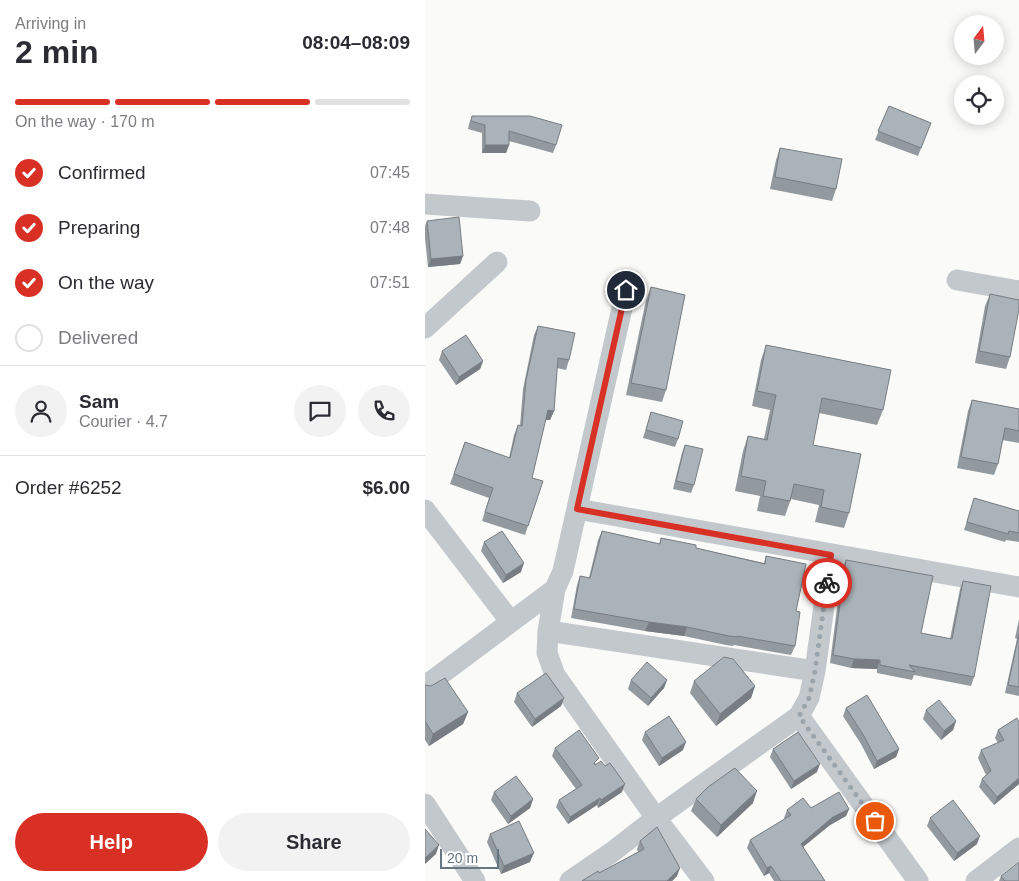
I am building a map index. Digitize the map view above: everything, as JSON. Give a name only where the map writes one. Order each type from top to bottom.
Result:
[{"type":"street","points":[[425,204],[530,211]]},
{"type":"street","points":[[425,328],[497,262]]},
{"type":"street","points":[[957,280],[1019,291]]},
{"type":"street","points":[[626,290],[563,571],[555,589],[548,631],[547,653],[555,675],[656,818],[704,881]]},
{"type":"street","points":[[577,509],[1019,587]]},
{"type":"street","points":[[425,510],[511,622]]},
{"type":"street","points":[[570,881],[799,716],[809,698],[815,671],[831,555]]},
{"type":"street","points":[[425,686],[555,589]]},
{"type":"street","points":[[548,631],[815,671]]},
{"type":"street","points":[[799,716],[918,881]]},
{"type":"street","points":[[425,804],[475,881]]},
{"type":"street","points":[[976,881],[1019,848]]},
{"type":"building","points":[[889,106],[931,123],[921,148],[878,131]]},
{"type":"building","points":[[472,116],[530,116],[562,125],[556,145],[509,131],[509,145],[485,145],[485,125],[471,121]]},
{"type":"building","points":[[780,148],[842,159],[836,189],[775,177]]},
{"type":"building","points":[[459,217],[463,256],[431,259],[427,221]]},
{"type":"building","points":[[651,287],[685,295],[666,390],[631,383]]},
{"type":"building","points":[[990,294],[1019,300],[1010,357],[979,351]]},
{"type":"building","points":[[538,326],[575,333],[569,360],[558,358],[554,411],[548,410],[532,478],[543,481],[528,526],[485,512],[493,488],[454,474],[465,442],[510,458],[518,425],[522,426],[526,380]]},
{"type":"building","points":[[466,335],[483,361],[459,377],[442,351]]},
{"type":"building","points":[[766,345],[891,370],[883,410],[822,398],[813,445],[861,454],[849,513],[821,507],[824,490],[794,484],[790,501],[763,496],[766,481],[741,476],[748,436],[767,440],[776,395],[757,391]]},
{"type":"building","points":[[972,400],[1019,409],[1019,431],[1005,428],[998,464],[961,457]]},
{"type":"building","points":[[651,412],[683,421],[678,439],[646,430]]},
{"type":"building","points":[[685,445],[703,449],[694,485],[676,481]]},
{"type":"building","points":[[974,498],[1019,511],[1019,533],[1009,531],[1008,534],[967,522]]},
{"type":"building","points":[[502,531],[524,563],[506,575],[484,542]]},
{"type":"building","points":[[602,531],[660,544],[661,538],[696,545],[696,548],[765,564],[766,556],[806,564],[796,611],[800,612],[795,646],[574,609],[580,576],[590,578]]},
{"type":"building","points":[[846,560],[933,576],[921,633],[952,639],[963,581],[991,586],[974,677],[909,665],[915,672],[880,665],[880,660],[854,659],[833,655]]},
{"type":"building","points":[[1019,634],[1019,687],[1008,685]]},
{"type":"building","points":[[724,657],[733,659],[755,686],[720,714],[694,681]]},
{"type":"building","points":[[647,662],[667,680],[651,698],[631,680]]},
{"type":"building","points":[[546,673],[564,698],[535,719],[517,693]]},
{"type":"building","points":[[445,678],[468,712],[433,734],[425,721],[425,685],[431,686]]},
{"type":"building","points":[[867,695],[899,749],[877,761],[846,708]]},
{"type":"building","points":[[939,700],[956,721],[944,731],[926,710]]},
{"type":"building","points":[[669,716],[686,742],[662,758],[645,732]]},
{"type":"building","points":[[1017,718],[1019,722],[1019,778],[997,797],[982,779],[991,771],[981,750],[1004,740],[998,730]]},
{"type":"building","points":[[579,730],[599,758],[594,763],[595,765],[601,761],[605,766],[610,763],[625,784],[570,817],[559,800],[582,785],[555,748]]},
{"type":"building","points":[[798,732],[820,764],[794,781],[773,749]]},
{"type":"building","points":[[735,768],[757,791],[721,825],[696,799],[708,787]]},
{"type":"building","points":[[516,776],[533,799],[511,816],[494,792]]},
{"type":"building","points":[[839,792],[849,809],[833,817],[801,844],[825,881],[781,881],[771,866],[767,868],[750,840],[791,815],[787,810],[803,798],[811,808]]},
{"type":"building","points":[[953,800],[980,836],[957,853],[930,818]]},
{"type":"building","points":[[519,821],[534,853],[504,866],[490,834]]},
{"type":"building","points":[[657,827],[680,868],[667,881],[582,881],[598,871],[599,873],[644,849],[640,841]]},
{"type":"building","points":[[425,829],[439,845],[425,858]]},
{"type":"building","points":[[1019,862],[1019,881],[1005,881],[1001,876]]},
{"type":"way so far","points":[[827,583],[815,671],[809,698],[799,716],[875,821]]},
{"type":"route","points":[[626,290],[577,509],[831,555],[827,583]]}]
